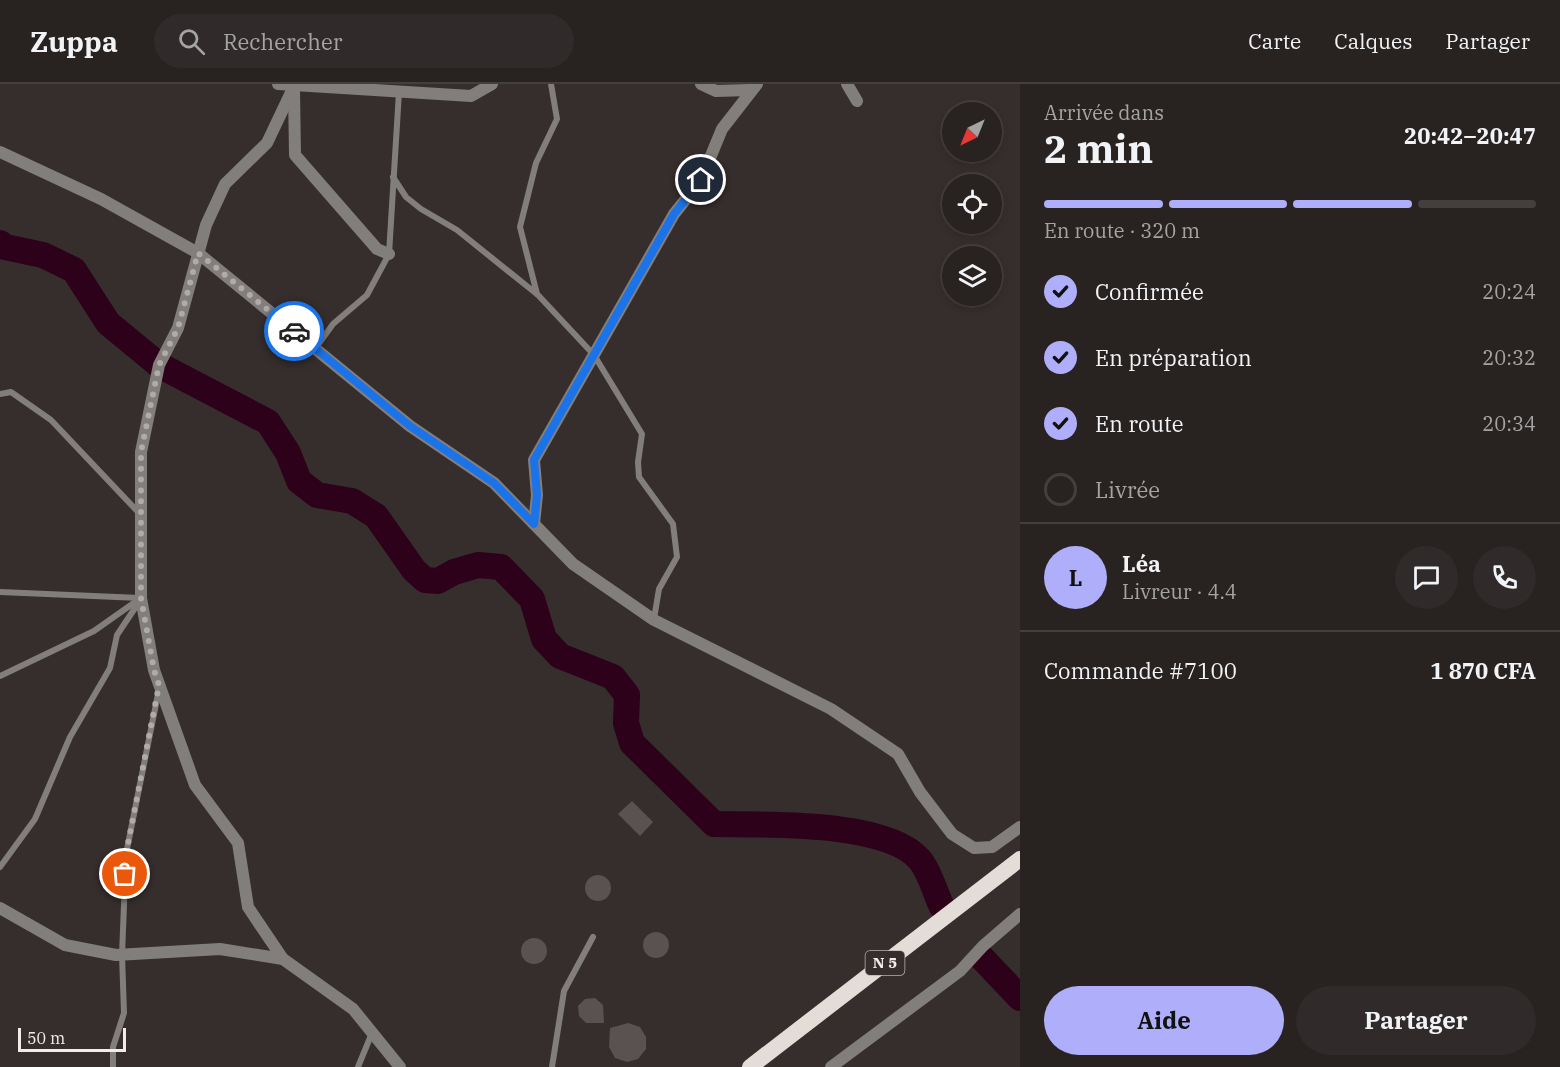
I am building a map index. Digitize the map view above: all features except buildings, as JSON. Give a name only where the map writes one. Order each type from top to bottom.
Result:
[{"type":"highway","name":"N 5","points":[[750,1067],[1020,859]]},
{"type":"street","points":[[278,84],[471,96],[492,84]]},
{"type":"street","points":[[294,84],[267,142],[225,184],[206,225],[178,328],[159,365],[141,452],[141,598],[154,670],[195,785],[238,843],[248,907],[283,959],[353,1009],[400,1067]]},
{"type":"street","points":[[294,84],[295,155],[377,249],[389,254]]},
{"type":"street","points":[[701,84],[716,91],[753,87]]},
{"type":"street","points":[[847,84],[858,101]]},
{"type":"street","points":[[534,524],[537,495],[534,460],[674,214],[701,180],[722,129],[753,87]]},
{"type":"street","points":[[0,152],[101,199],[198,253],[410,426],[494,483],[573,564],[654,620],[831,709],[898,754],[920,792],[952,834],[974,848],[992,847],[1020,826]]},
{"type":"street","points":[[0,908],[65,945],[122,955],[220,949],[283,959]]},
{"type":"street","points":[[831,1067],[960,971],[1020,914]]},
{"type":"lane","points":[[538,295],[520,227],[536,163],[557,118],[551,84]]},
{"type":"lane","points":[[315,349],[333,324],[366,295],[389,254],[399,92]]},
{"type":"lane","points":[[393,177],[406,197],[420,209],[457,230],[538,295],[594,356],[642,434],[638,462],[639,477],[673,524],[677,557],[659,589],[654,620]]},
{"type":"lane","points":[[0,394],[11,392],[51,420],[141,516]]},
{"type":"lane","points":[[0,592],[141,598]]},
{"type":"lane","points":[[0,676],[94,631],[141,598]]},
{"type":"lane","points":[[0,867],[35,819],[70,737],[110,668],[117,635],[141,598]]},
{"type":"lane","points":[[113,1067],[113,1047],[124,1013],[122,955],[126,854],[159,685]]},
{"type":"lane","points":[[552,1067],[564,992],[593,938]]},
{"type":"lane","points":[[358,1067],[372,1033]]},
{"type":"waterway","points":[[0,243],[5,247],[43,255],[74,270],[108,323],[159,365],[268,422],[288,453],[299,481],[317,495],[352,501],[376,516],[414,570],[425,580],[438,581],[454,572],[478,565],[501,567],[532,599],[544,639],[560,656],[613,677],[627,695],[626,723],[632,743],[714,824],[823,827],[881,838],[904,847],[920,860],[930,876],[942,907]]},
{"type":"waterway","points":[[982,958],[1020,998]]},
{"type":"way so far","points":[[125,874],[126,854],[159,685],[154,670],[141,598],[141,452],[159,365],[178,328],[198,253],[294,331]]},
{"type":"route","points":[[294,331],[410,426],[494,483],[534,524],[537,495],[534,460],[674,214],[701,180]]}]
